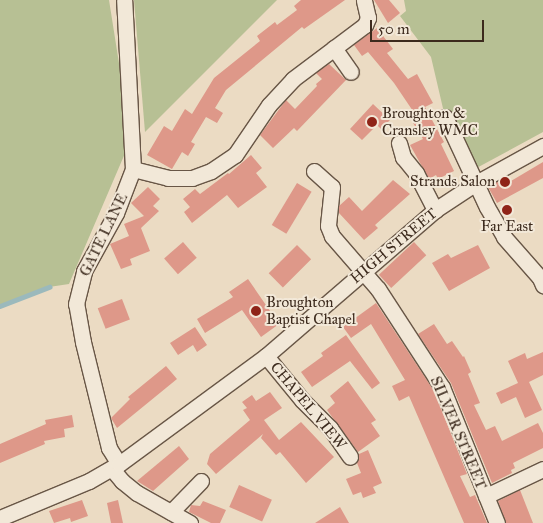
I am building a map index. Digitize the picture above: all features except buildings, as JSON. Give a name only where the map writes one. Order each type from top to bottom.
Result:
[{"type":"street","name":"GATE LANE","points":[[124,0],[134,168],[116,214],[84,271],[76,304],[88,366],[109,448],[122,481],[137,493],[190,523]]},
{"type":"street","points":[[134,168],[168,178],[192,178],[211,171],[235,155],[269,105],[292,79],[365,25],[368,18],[364,0]]},
{"type":"street","points":[[334,48],[351,72]]},
{"type":"street","points":[[445,117],[504,237],[543,285]]},
{"type":"street","points":[[399,143],[403,157],[416,173],[435,210]]},
{"type":"street","name":"HIGH STREET","points":[[0,518],[89,481],[115,466],[266,356],[435,210],[476,183],[543,146]]},
{"type":"street","name":"SILVER STREET","points":[[314,171],[332,187],[328,226],[332,236],[378,289],[442,387],[497,523]]},
{"type":"street","name":"CHAPEL VIEW","points":[[266,356],[302,400],[330,428],[350,457]]},
{"type":"street","points":[[486,496],[543,468]]},
{"type":"street","points":[[171,512],[201,481]]},
{"type":"green space","points":[[0,0],[109,0],[124,95],[126,151],[69,284],[49,287],[0,306]]},
{"type":"green space","points":[[134,0],[277,0],[145,132]]},
{"type":"green space","points":[[404,0],[543,0],[543,132],[471,171],[445,117],[431,57],[400,16],[406,11]]},
{"type":"waterway","points":[[0,306],[49,287]]},
{"type":"place","name":"Broughton & Cransley WMC","points":[[372,122]]},
{"type":"place","name":"Strands Salon","points":[[505,182]]},
{"type":"place","name":"Far East","points":[[507,210]]},
{"type":"place","name":"Broughton Baptist Chapel","points":[[256,311]]}]
